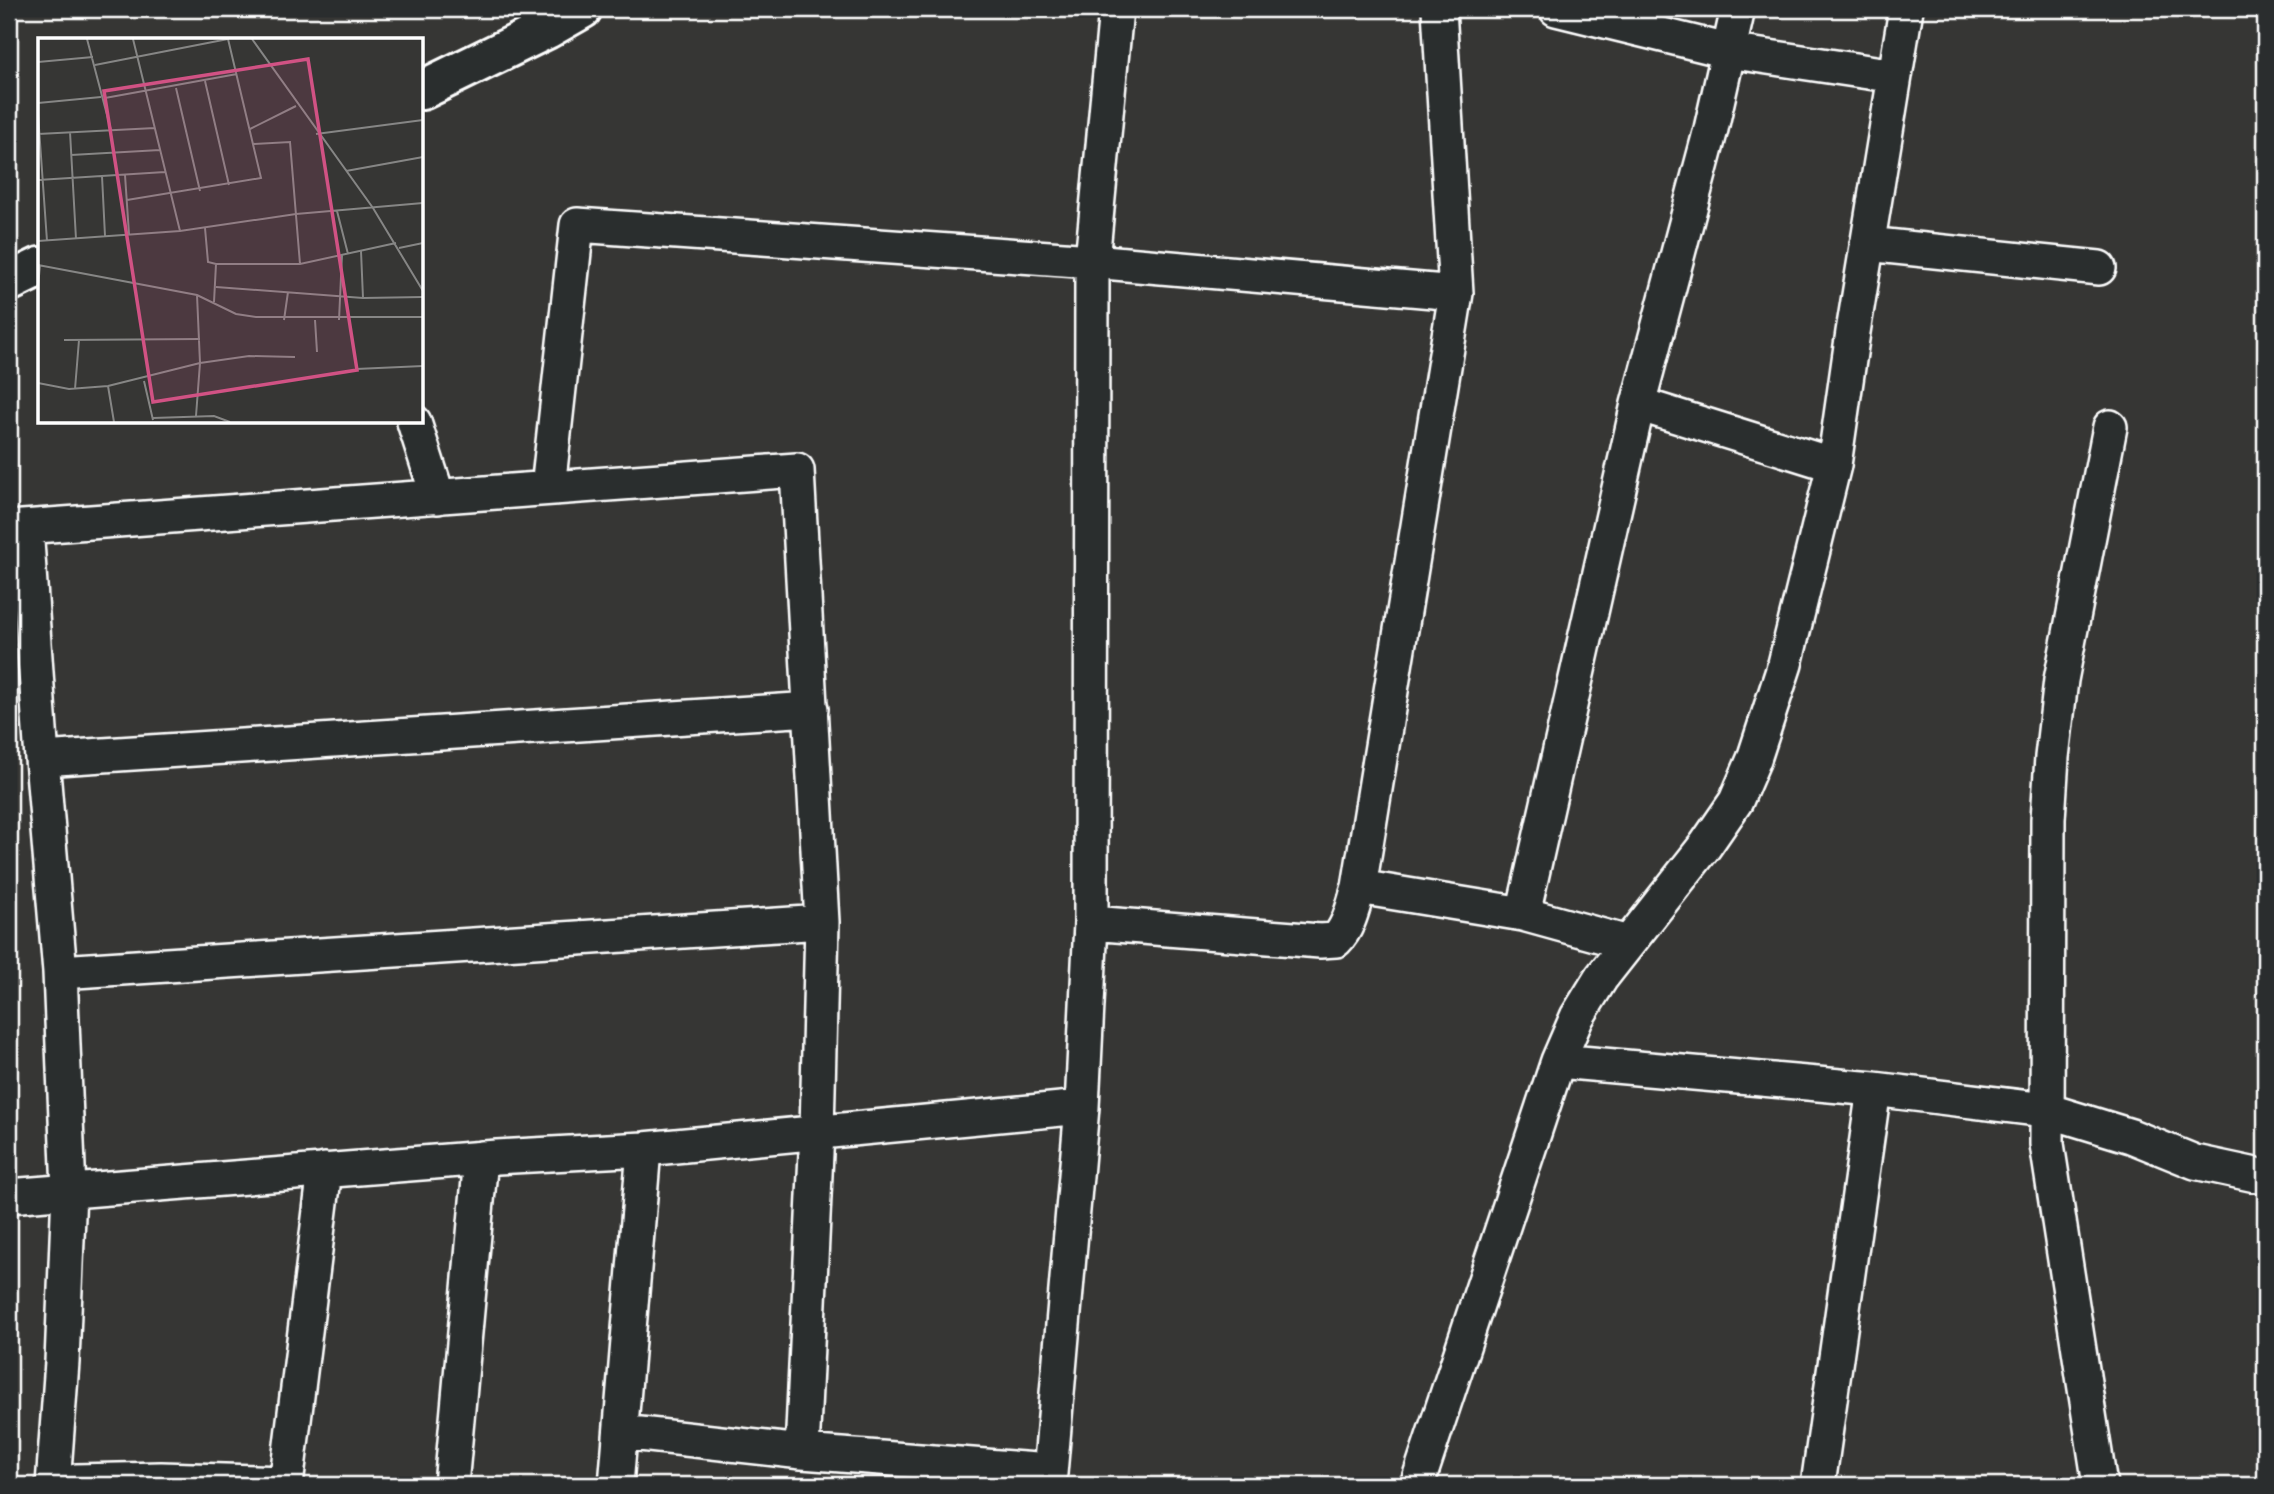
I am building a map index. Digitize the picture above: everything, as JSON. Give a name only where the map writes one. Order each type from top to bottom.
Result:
[{"type":"street","points":[[424,89],[547,19],[582,9]]},
{"type":"street","points":[[622,1432],[1050,1478],[1082,1107],[1091,923],[1092,261],[1116,9]]},
{"type":"street","points":[[1091,923],[1320,941],[1336,940],[1344,932],[1359,887],[1456,293],[1438,9]]},
{"type":"street","points":[[1556,9],[1728,51],[1895,76]]},
{"type":"street","points":[[1523,914],[1638,404],[1711,129],[1738,9]]},
{"type":"street","points":[[1417,1485],[1558,1061],[1577,1017],[1601,978],[1705,846],[1736,801],[1754,760],[1785,664],[1834,465],[1906,9]]},
{"type":"street","points":[[548,488],[577,225],[1092,261],[1456,293]]},
{"type":"street","points":[[1867,244],[2099,268]]},
{"type":"street","points":[[9,282],[38,268]]},
{"type":"street","points":[[1638,404],[1834,465]]},
{"type":"street","points":[[415,424],[438,497]]},
{"type":"street","points":[[2100,1485],[2047,1144],[2048,819],[2061,680],[2110,427]]},
{"type":"street","points":[[53,1485],[62,1362],[69,1191],[60,972],[18,527],[797,470],[822,922],[817,1132],[802,1452]]},
{"type":"street","points":[[42,760],[811,709]]},
{"type":"street","points":[[1359,887],[1523,914],[1628,943]]},
{"type":"street","points":[[60,972],[822,922]]},
{"type":"street","points":[[1558,1061],[1874,1089],[2046,1110],[2119,1132],[2194,1162],[2265,1177]]},
{"type":"street","points":[[1818,1485],[1874,1089]]},
{"type":"street","points":[[9,1196],[481,1158],[644,1149],[1082,1107]]},
{"type":"street","points":[[616,1485],[644,1149]]},
{"type":"street","points":[[451,1485],[481,1158]]},
{"type":"street","points":[[67,1485],[76,1481],[161,1479],[286,1484],[325,1170]]}]
